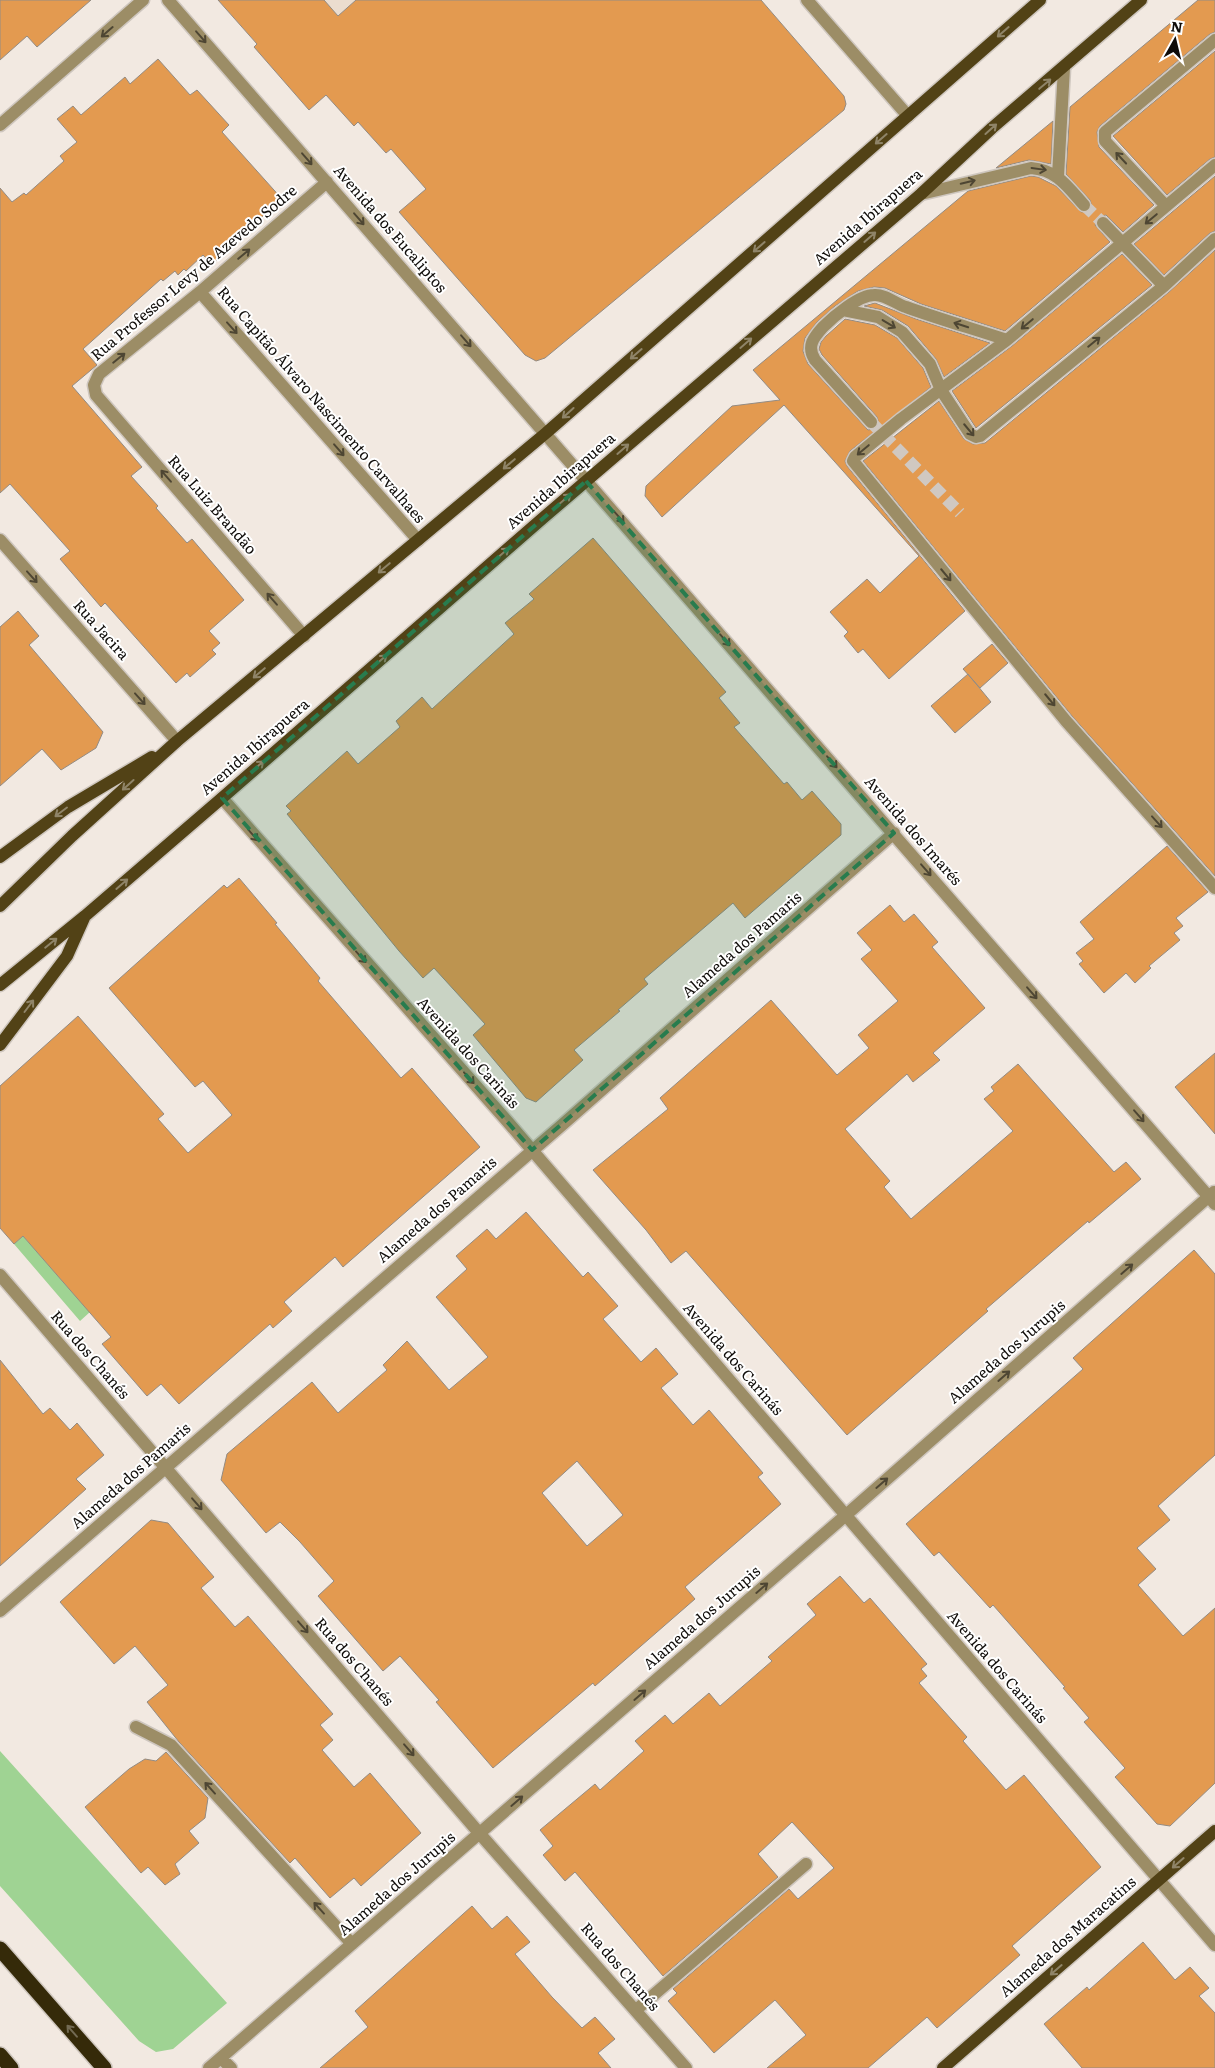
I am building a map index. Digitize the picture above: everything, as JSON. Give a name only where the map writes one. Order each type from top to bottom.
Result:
[{"type":"highway","points":[[0,1949],[104,2068]]},
{"type":"highway","points":[[0,2055],[11,2068]]},
{"type":"main road","points":[[0,906],[72,836],[178,741],[546,433],[1040,0]]},
{"type":"main road","name":"Avenida Ibirapuera","points":[[0,985],[85,916],[222,798],[586,480],[921,194],[1000,121],[1141,0]]},
{"type":"main road","points":[[0,857],[68,806],[178,741]]},
{"type":"main road","points":[[0,1045],[67,956],[85,916]]},
{"type":"main road","name":"Alameda dos Maracatins","points":[[942,2068],[1215,1831]]},
{"type":"street","points":[[0,125],[143,0]]},
{"type":"street","name":"Avenida dos Eucaliptos","points":[[168,0],[586,480]]},
{"type":"street","points":[[808,0],[908,116]]},
{"type":"street","points":[[1166,206],[1105,141],[1104,135],[1105,132],[1215,40]]},
{"type":"street","points":[[1058,176],[1064,68]]},
{"type":"street","points":[[1215,165],[1007,340],[901,419],[855,457],[854,464],[1066,721],[1215,888]]},
{"type":"street","points":[[921,194],[1031,168],[1044,169],[1058,176],[1084,204]]},
{"type":"street","name":"Rua Professor Levy de Azevedo Sodre","points":[[96,395],[94,385],[99,374],[200,292],[327,182]]},
{"type":"street","points":[[1102,223],[1164,286]]},
{"type":"street","points":[[843,310],[878,317],[902,332],[930,364],[941,390],[970,434],[976,437],[980,436],[1164,286],[1215,239]]},
{"type":"street","name":"Rua Capitão Álvaro Nascimento Carvalhaes","points":[[200,292],[418,540]]},
{"type":"street","points":[[871,422],[815,360],[811,352],[813,338],[830,320],[843,310],[868,295],[880,295],[906,307],[1007,340]]},
{"type":"street","name":"Rua Luiz Brandão","points":[[96,395],[304,636]]},
{"type":"street","name":"Avenida dos Imarés","points":[[586,480],[1213,1197]]},
{"type":"street","name":"Rua Jacira","points":[[0,540],[178,741]]},
{"type":"street","name":"Avenida dos Carinás","points":[[222,798],[532,1150],[1215,1945]]},
{"type":"street","name":"Alameda dos Pamaris","points":[[0,1611],[894,834]]},
{"type":"street","name":"Alameda dos Jurupis","points":[[209,2068],[1213,1197]]},
{"type":"street","name":"Rua dos Chanés","points":[[0,1275],[480,1834],[686,2068]]},
{"type":"street","points":[[136,1727],[171,1745],[352,1944]]},
{"type":"street","points":[[636,2010],[806,1864]]},
{"type":"street","points":[[221,2058],[231,2068]]},
{"type":"highlighted area","points":[[586,481],[894,833],[532,1150],[222,798]]},
{"type":"shaded area","points":[[324,0],[356,0],[338,16]]},
{"type":"green space","points":[[23,1236],[90,1312],[80,1321],[14,1244]]},
{"type":"green space","points":[[0,1751],[227,2003],[173,2049],[156,2052],[139,2041],[0,1886]]},
{"type":"building","points":[[0,0],[91,0],[37,47],[27,36],[0,60]]},
{"type":"building","points":[[218,0],[324,0],[338,16],[356,0],[761,0],[844,96],[846,104],[844,110],[545,358],[536,361],[525,355],[399,212],[426,189],[391,149],[386,153],[358,122],[354,126],[326,95],[309,110],[254,47],[257,44]]},
{"type":"building","points":[[1198,0],[1215,0],[1215,32],[1210,34],[1100,126],[1097,132],[1099,147],[1154,205],[1123,232],[1106,215],[1098,217],[1095,225],[1110,242],[1005,331],[921,304],[885,288],[874,287],[858,291],[835,306],[817,322],[805,338],[803,351],[808,364],[868,430],[877,428],[879,424],[877,417],[822,355],[819,349],[821,342],[826,336],[845,319],[875,325],[897,338],[923,368],[931,387],[850,451],[845,461],[847,466],[965,611],[889,679],[863,649],[858,653],[844,636],[848,632],[830,612],[867,579],[880,593],[919,556],[784,405],[662,517],[645,496],[646,486],[732,406],[780,400],[753,370],[968,191],[1031,176],[1038,177],[1056,186],[1081,212],[1090,211],[1092,207],[1090,200],[1066,174],[1070,107]]},
{"type":"building","points":[[1215,51],[1215,157],[1210,159],[1167,195],[1113,136]]},
{"type":"building","points":[[158,59],[190,95],[197,90],[229,125],[222,132],[282,199],[212,264],[203,255],[186,271],[184,269],[178,275],[175,271],[163,281],[161,279],[83,349],[97,365],[72,386],[142,467],[131,476],[158,506],[156,508],[187,543],[192,539],[244,600],[209,631],[220,643],[212,650],[216,654],[190,677],[187,673],[176,683],[105,603],[101,607],[60,559],[70,551],[10,484],[0,493],[0,188],[12,202],[24,193],[26,195],[64,161],[60,156],[77,142],[57,119],[73,106],[81,115],[125,77],[130,84]]},
{"type":"building","points":[[1053,121],[1051,164],[1029,160],[996,168]]},
{"type":"building","points":[[1215,176],[1215,231],[1210,233],[1164,275],[1134,244]]},
{"type":"building","points":[[1215,250],[1215,876],[1072,716],[863,461],[939,401],[964,439],[973,444],[985,443],[1169,292]]},
{"type":"building","points":[[1122,254],[1152,285],[976,428],[952,391],[1012,346]]},
{"type":"building","points":[[875,303],[916,319],[990,343],[944,377],[936,359],[908,326],[882,310],[864,306]]},
{"type":"building","points":[[593,538],[726,692],[719,698],[740,723],[734,727],[784,784],[787,782],[802,800],[812,791],[841,824],[841,835],[745,918],[733,903],[644,979],[648,984],[618,1010],[620,1011],[574,1050],[583,1060],[536,1102],[526,1098],[473,1035],[485,1024],[434,968],[423,978],[287,814],[291,811],[286,806],[347,751],[358,764],[400,727],[396,721],[422,697],[432,709],[514,634],[505,623],[534,599],[529,594]]},
{"type":"building","points":[[18,611],[39,636],[29,645],[103,732],[96,748],[61,770],[42,749],[0,786],[0,627]]},
{"type":"building","points":[[992,644],[1008,663],[980,688],[963,669]]},
{"type":"building","points":[[968,674],[991,702],[955,733],[931,706]]},
{"type":"building","points":[[1167,846],[1208,892],[1176,918],[1183,926],[1174,933],[1180,940],[1149,966],[1151,968],[1135,983],[1126,973],[1104,993],[1079,964],[1083,961],[1076,953],[1094,939],[1080,922]]},
{"type":"building","points":[[239,878],[320,978],[318,981],[401,1078],[412,1068],[480,1147],[343,1267],[335,1257],[284,1302],[292,1311],[273,1328],[270,1324],[179,1404],[161,1384],[147,1396],[102,1344],[111,1337],[23,1236],[14,1244],[0,1228],[0,1086],[78,1016],[164,1114],[158,1119],[188,1153],[232,1115],[203,1081],[195,1087],[109,988],[224,885],[227,888]]},
{"type":"building","points":[[890,905],[904,922],[914,914],[938,942],[932,947],[985,1008],[933,1053],[940,1060],[913,1082],[907,1074],[845,1129],[890,1181],[884,1187],[911,1219],[1013,1131],[984,1099],[994,1091],[991,1087],[1018,1064],[1114,1172],[1126,1162],[1141,1179],[1089,1223],[1088,1221],[986,1309],[988,1311],[847,1435],[686,1251],[671,1263],[646,1230],[593,1170],[668,1109],[660,1098],[771,1000],[837,1075],[869,1048],[858,1035],[898,1001],[861,959],[872,950],[857,933]]},
{"type":"building","points":[[1215,1053],[1215,1134],[1175,1087]]},
{"type":"building","points":[[526,1212],[583,1277],[588,1272],[618,1306],[603,1319],[641,1362],[656,1348],[678,1374],[661,1388],[693,1425],[709,1410],[763,1473],[758,1477],[781,1504],[685,1587],[695,1599],[595,1686],[593,1683],[493,1768],[436,1702],[439,1700],[400,1656],[383,1671],[318,1596],[334,1581],[300,1542],[280,1522],[266,1533],[221,1480],[227,1454],[312,1382],[338,1413],[387,1370],[383,1365],[407,1341],[449,1390],[488,1357],[436,1297],[467,1269],[456,1256],[487,1229],[496,1239]],"holes":[[[577,1461],[623,1515],[587,1546],[542,1493]]]},
{"type":"building","points":[[1194,1250],[1215,1274],[1215,1455],[1158,1506],[1170,1520],[1137,1548],[1156,1569],[1138,1585],[1183,1636],[1215,1608],[1215,1783],[1170,1826],[1157,1824],[1115,1777],[1125,1768],[1084,1722],[1089,1718],[1063,1688],[1065,1687],[993,1605],[990,1608],[939,1552],[934,1556],[906,1524],[1083,1369],[1073,1358]]},
{"type":"building","points":[[0,1360],[43,1414],[50,1408],[70,1430],[77,1423],[104,1455],[76,1479],[86,1489],[0,1566]]},
{"type":"building","points":[[151,1520],[168,1523],[214,1577],[201,1588],[235,1627],[248,1616],[333,1714],[320,1725],[333,1740],[322,1750],[354,1787],[370,1773],[421,1833],[361,1886],[354,1878],[330,1898],[295,1858],[290,1863],[179,1742],[147,1702],[168,1685],[135,1646],[114,1664],[60,1602]]},
{"type":"building","points":[[840,1576],[864,1603],[870,1598],[927,1664],[921,1669],[927,1676],[919,1683],[967,1737],[963,1741],[1006,1790],[1024,1775],[1101,1867],[1012,1946],[1020,1955],[937,2028],[927,2017],[868,2068],[767,2068],[806,2035],[775,2000],[714,2053],[668,2001],[677,1993],[673,1989],[789,1889],[798,1899],[834,1868],[792,1822],[758,1854],[778,1877],[663,1976],[575,1872],[565,1881],[543,1855],[553,1846],[540,1830],[595,1784],[600,1790],[644,1751],[635,1741],[665,1715],[673,1724],[709,1693],[720,1706],[772,1661],[768,1657],[816,1615],[807,1604]]},
{"type":"building","points":[[166,1752],[208,1798],[205,1818],[189,1831],[199,1843],[175,1864],[180,1874],[165,1885],[148,1867],[141,1873],[85,1807],[129,1769],[145,1759],[156,1761]]},
{"type":"building","points":[[472,1906],[492,1929],[507,1916],[530,1942],[515,1954],[552,1997],[582,2028],[595,2017],[615,2039],[598,2053],[611,2068],[320,2068],[368,2027],[355,2011]]},
{"type":"building","points":[[1143,1942],[1175,1980],[1190,1967],[1209,1988],[1199,1996],[1215,2013],[1215,2068],[1082,2068],[1044,2024],[1087,1987],[1089,1990]]},
{"type":"tunnel","points":[[1084,205],[1103,223]]},
{"type":"tunnel","points":[[871,422],[960,513]]}]
